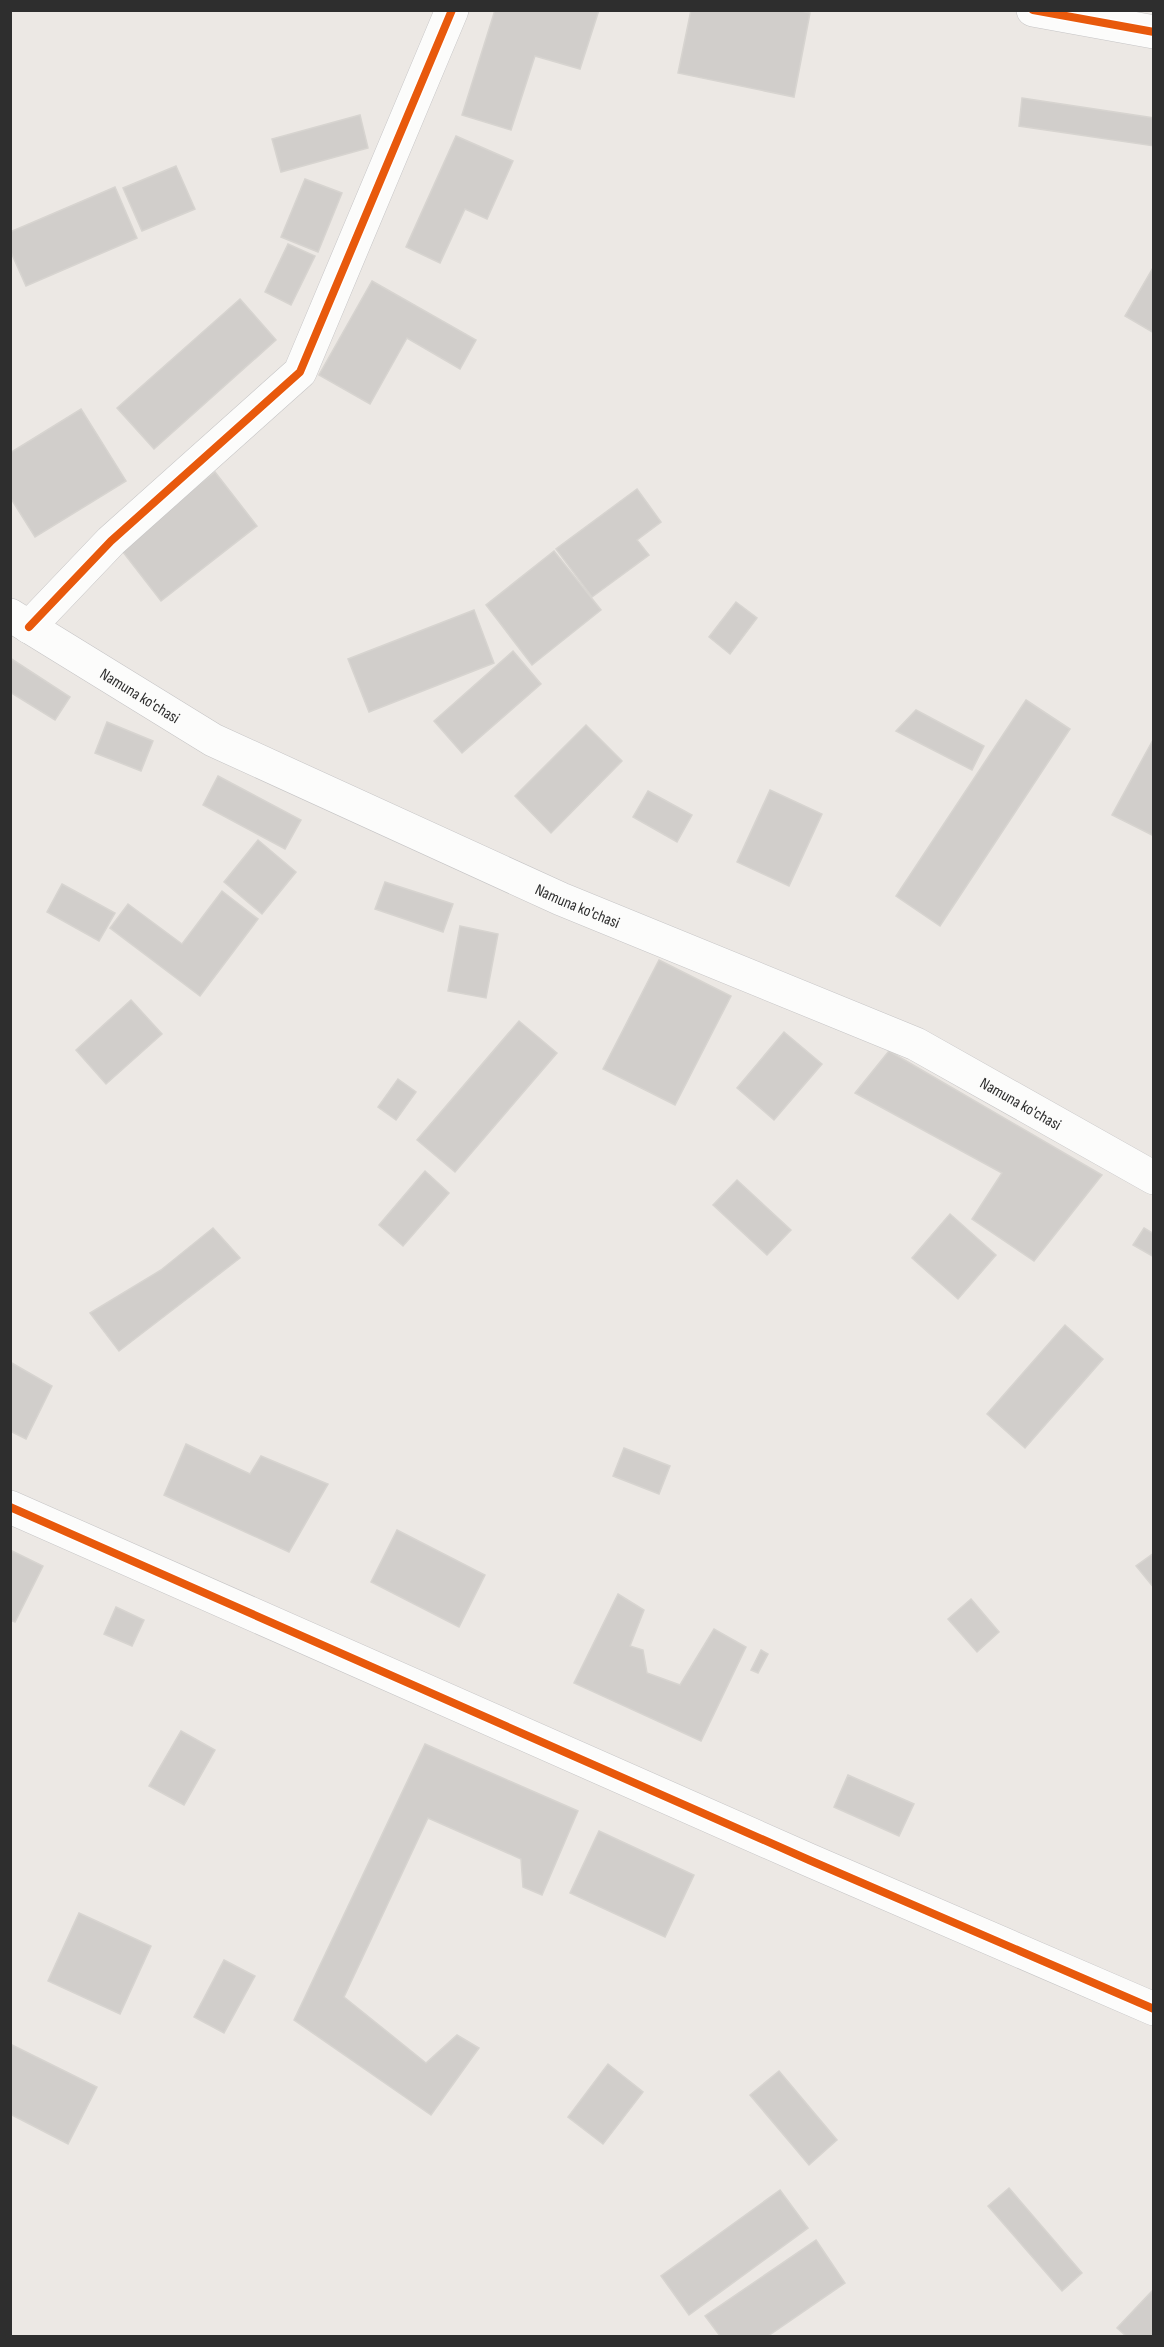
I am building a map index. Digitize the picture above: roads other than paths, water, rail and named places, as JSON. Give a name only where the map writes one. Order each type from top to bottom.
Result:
[{"type":"street","points":[[20,621],[300,372],[452,10]]},
{"type":"street","points":[[1032,10],[1154,32]]},
{"type":"street","name":"Namuna ko'chasi","points":[[20,621],[213,741],[561,898],[916,1044],[1154,1178]]},
{"type":"street","points":[[10,1507],[809,1860],[1154,2008]]}]
